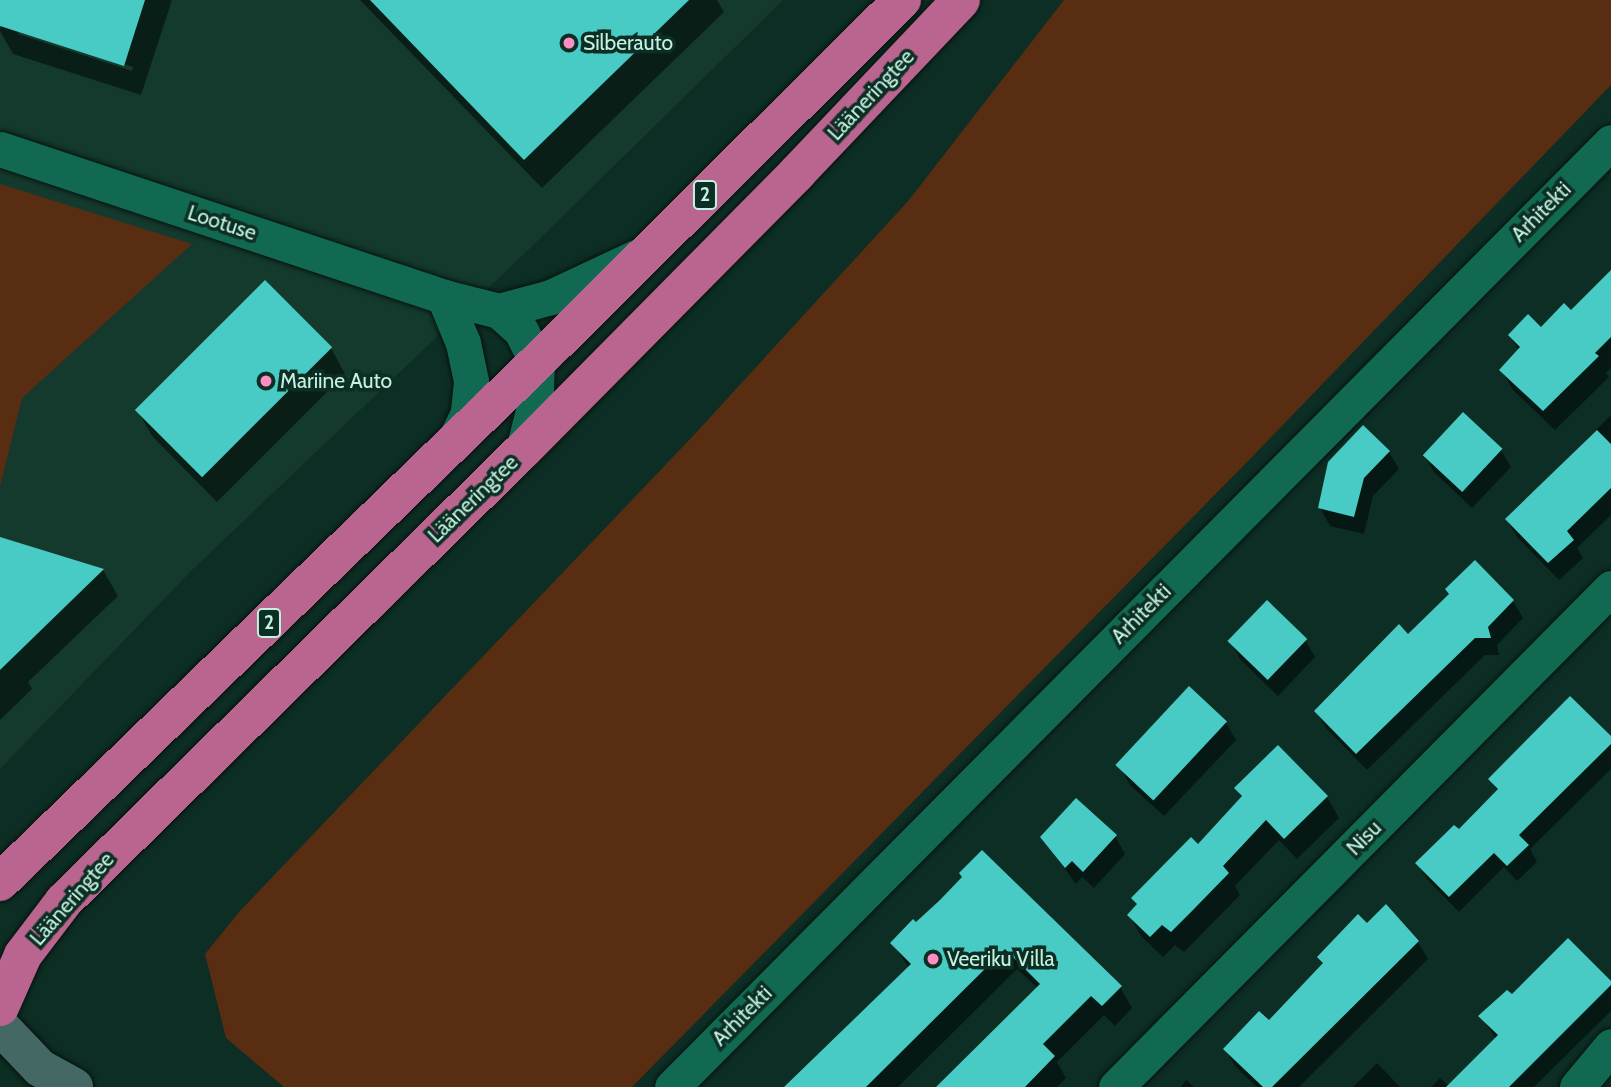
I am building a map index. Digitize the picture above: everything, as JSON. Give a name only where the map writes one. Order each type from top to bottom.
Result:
[{"type":"highway","name":"Lääneringtee","points":[[0,882],[537,362],[902,0]]},
{"type":"highway","name":"Lääneringtee","points":[[0,1007],[23,956],[64,901],[523,450],[797,173],[961,0]]},
{"type":"street","name":"Arhitekti","points":[[671,1087],[1611,142]]},
{"type":"street","name":"Lootuse","points":[[0,149],[444,297],[499,311]]},
{"type":"street","points":[[499,311],[561,293],[649,250]]},
{"type":"street","points":[[444,297],[463,342],[471,382],[468,413],[454,442]]},
{"type":"street","points":[[499,311],[521,331],[537,362],[536,399],[523,450]]},
{"type":"street","name":"Nisu","points":[[1116,1087],[1611,588]]},
{"type":"street","points":[[0,1026],[40,1069],[74,1087]]},
{"type":"street","points":[[1577,1087],[1611,1046]]},
{"type":"shaded area","points":[[0,0],[783,0],[523,255],[191,571],[0,769]]},
{"type":"shaded area","points":[[1064,0],[1611,0],[1611,85],[1252,457],[632,1087],[284,1087],[226,1038],[205,954],[240,911],[693,436],[909,200]]},
{"type":"shaded area","points":[[0,184],[192,244],[22,398],[0,487]]},
{"type":"building","points":[[0,0],[145,0],[124,66],[0,26]]},
{"type":"building","points":[[370,0],[689,0],[524,160]]},
{"type":"building","points":[[1611,270],[1611,337],[1595,353],[1599,356],[1543,411],[1499,370],[1520,347],[1508,335],[1528,314],[1541,327],[1564,303],[1571,310]]},
{"type":"building","points":[[265,280],[332,347],[202,477],[135,410]]},
{"type":"building","points":[[1463,412],[1502,449],[1462,492],[1423,455]]},
{"type":"building","points":[[1363,425],[1390,451],[1364,478],[1354,517],[1318,508],[1328,462]]},
{"type":"building","points":[[1597,430],[1611,444],[1611,488],[1567,531],[1574,540],[1548,563],[1505,519]]},
{"type":"building","points":[[0,537],[104,569],[0,670]]},
{"type":"building","points":[[1475,560],[1514,600],[1488,627],[1491,638],[1475,638],[1356,754],[1314,711],[1399,624],[1408,634],[1449,594],[1445,589]]},
{"type":"building","points":[[1267,600],[1307,639],[1268,680],[1227,641]]},
{"type":"building","points":[[1189,686],[1227,721],[1153,800],[1115,765]]},
{"type":"building","points":[[1570,696],[1611,736],[1611,744],[1519,835],[1529,845],[1507,866],[1494,853],[1449,897],[1415,863],[1454,825],[1459,829],[1498,789],[1488,779]]},
{"type":"building","points":[[1278,745],[1328,796],[1284,839],[1266,820],[1223,866],[1229,873],[1192,911],[1171,932],[1162,925],[1150,937],[1127,915],[1137,904],[1131,898],[1191,837],[1198,844],[1242,796],[1234,788]]},
{"type":"building","points":[[1076,798],[1117,835],[1083,872],[1072,861],[1065,868],[1040,837]]},
{"type":"building","points":[[982,850],[1122,986],[1102,1006],[1091,996],[1043,1044],[1055,1056],[1025,1087],[936,1087],[1040,984],[1005,949],[866,1087],[784,1087],[911,964],[890,943],[913,919],[916,922],[940,900],[962,877],[959,873]]},
{"type":"building","points":[[1386,904],[1419,941],[1272,1087],[1263,1087],[1223,1049],[1259,1011],[1269,1020],[1323,963],[1317,957],[1358,914],[1367,923]]},
{"type":"building","points":[[1568,938],[1611,981],[1611,985],[1509,1087],[1446,1087],[1498,1035],[1478,1016],[1507,990],[1512,994]]},
{"type":"place","name":"Silberauto","points":[[569,43]]},
{"type":"place","name":"Mariine Auto","points":[[266,381]]},
{"type":"place","name":"Veeriku Villa","points":[[933,959]]}]
